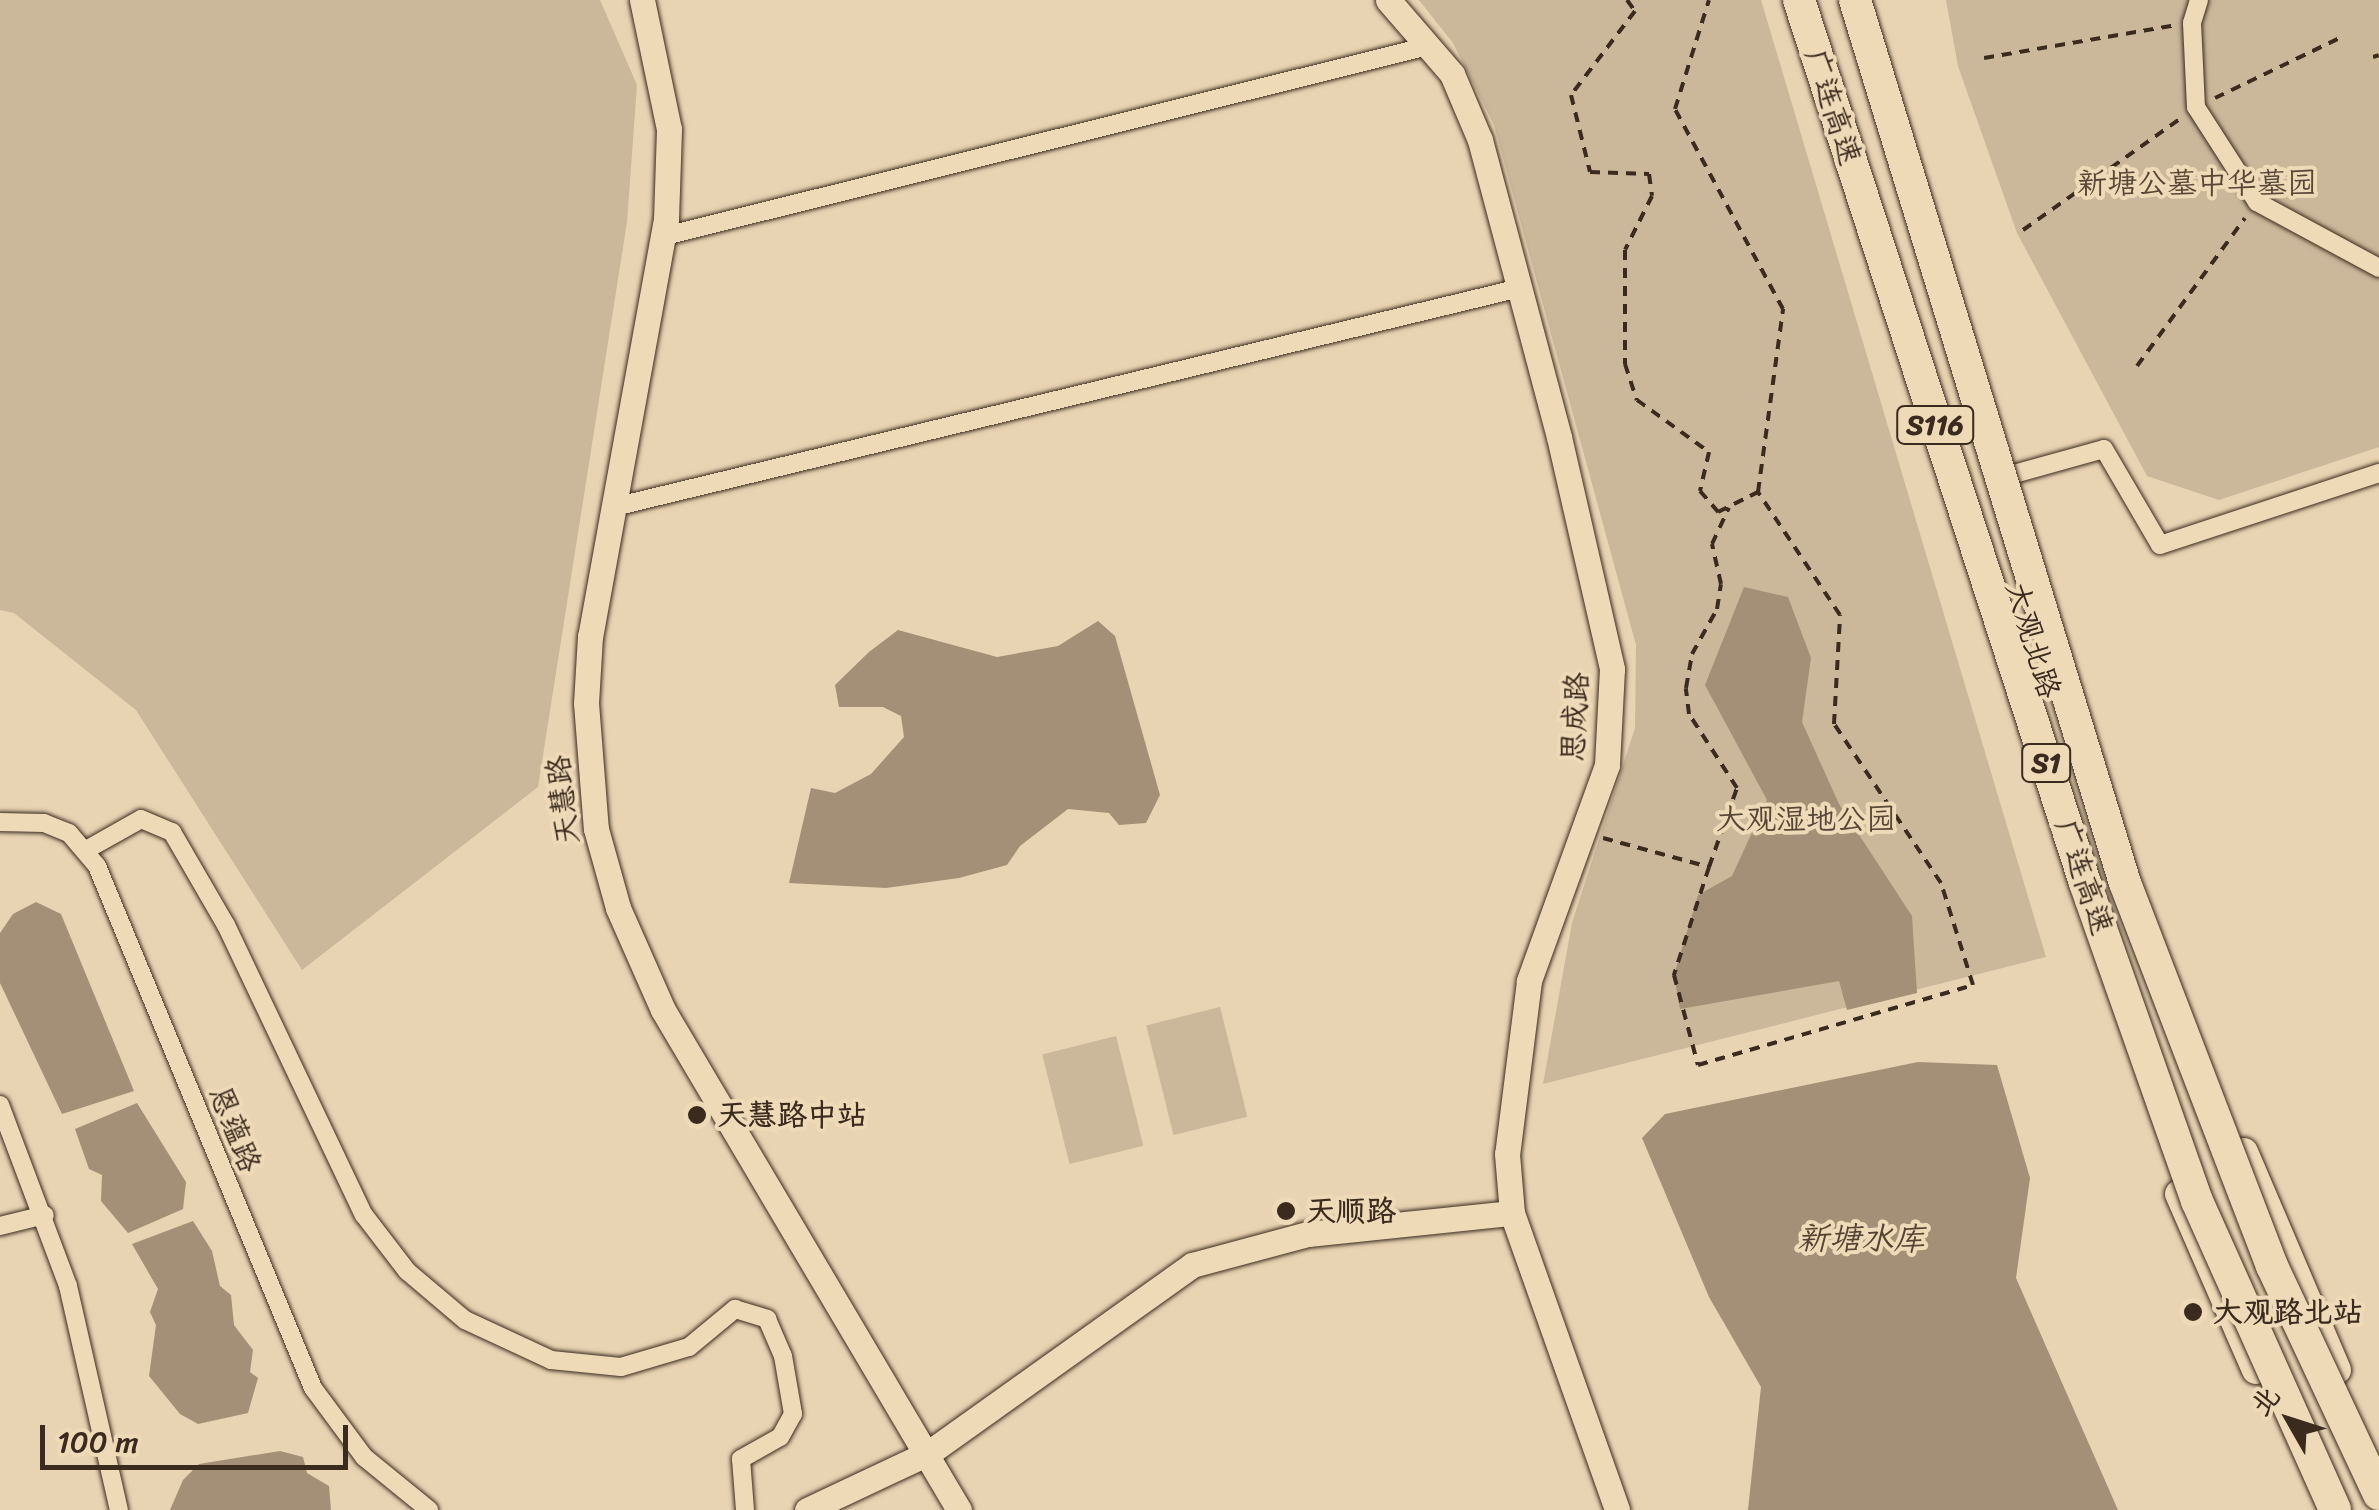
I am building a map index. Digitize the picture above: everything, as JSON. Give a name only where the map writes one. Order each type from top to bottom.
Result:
[{"type":"highway","name":"广连高速","points":[[1802,0],[2085,883],[2197,1201],[2335,1510]]},
{"type":"highway","name":"广连高速","points":[[1855,0],[2125,883],[2272,1266],[2379,1494]]},
{"type":"main road","name":"大观北路","points":[[1802,0],[2063,850],[2189,1222],[2319,1510]]},
{"type":"main road","name":"大观北路","points":[[1871,0],[2162,964],[2379,1463]]},
{"type":"main road","points":[[2063,850],[2120,831]]},
{"type":"street","name":"天慧路","points":[[642,0],[668,129],[665,236],[590,636],[586,704],[596,829],[618,908],[664,1010],[930,1452],[959,1510]]},
{"type":"street","name":"思成路","points":[[1388,0],[1428,46],[1467,104],[1520,288],[1612,670],[1612,742],[1584,833],[1545,926],[1526,1000],[1508,1125],[1512,1213],[1617,1510]]},
{"type":"street","points":[[2199,0],[2192,23],[2196,108],[2257,202],[2379,268]]},
{"type":"street","points":[[665,236],[1428,46]]},
{"type":"street","points":[[614,507],[1520,288]]},
{"type":"street","points":[[2014,474],[2104,449],[2160,545],[2379,473]]},
{"type":"street","points":[[0,822],[44,823],[86,850],[141,819],[172,832],[226,926],[364,1216],[407,1271],[465,1320],[551,1360],[621,1367],[690,1347],[736,1309],[767,1319],[783,1356],[793,1414],[780,1436],[741,1460],[745,1510]]},
{"type":"street","name":"恩蕴路","points":[[86,850],[313,1388],[364,1457],[407,1502],[429,1510]]},
{"type":"street","points":[[0,1105],[45,1214],[96,1391],[119,1510]]},
{"type":"street","points":[[807,1510],[930,1452],[1192,1265],[1308,1234],[1512,1213]]},
{"type":"street","points":[[0,1226],[45,1214]]},
{"type":"path","points":[[1628,0],[1635,11],[1571,96],[1590,172],[1649,174],[1652,196],[1626,250],[1624,364],[1637,400],[1709,452],[1700,491],[1718,512],[1758,492]]},
{"type":"path","points":[[1710,0],[1675,108],[1783,309],[1758,492],[1840,615],[1834,724],[1941,883],[1973,986],[1698,1065],[1674,975],[1737,788],[1689,714],[1686,688],[1692,654],[1717,609],[1721,584],[1712,544],[1730,506]]},
{"type":"path","points":[[1984,58],[2192,23]]},
{"type":"path","points":[[2023,230],[2196,108],[2342,37]]},
{"type":"path","points":[[2136,366],[2257,202]]},
{"type":"path","points":[[1584,833],[1709,867]]},
{"type":"green space","points":[[0,0],[600,0],[637,85],[627,222],[538,787],[302,970],[136,710],[14,613],[0,610]]},
{"type":"green space","name":"大观湿地公园","points":[[1419,0],[1761,0],[2046,957],[1543,1084],[1572,923],[1635,728],[1636,645],[1494,125],[1453,43]]},
{"type":"green space","name":"新塘公墓中华墓园","points":[[1946,0],[2379,0],[2379,447],[2219,500],[2147,476],[2017,233],[1958,66]]},
{"type":"green space","points":[[1220,1007],[1247,1117],[1174,1135],[1146,1025]]},
{"type":"green space","points":[[1116,1036],[1143,1146],[1070,1164],[1042,1054]]},
{"type":"water","points":[[1744,587],[1788,597],[1811,658],[1802,722],[1839,804],[1912,916],[1917,993],[1847,1010],[1839,981],[1680,1009],[1674,975],[1698,895],[1732,876],[1767,800],[1705,685]]},
{"type":"water","points":[[1098,621],[1115,636],[1160,795],[1146,823],[1119,825],[1109,813],[1068,809],[1020,846],[1007,865],[959,878],[886,888],[789,883],[811,788],[835,793],[871,774],[904,737],[901,716],[883,707],[839,707],[835,685],[869,652],[898,630],[997,657],[1058,646]]},
{"type":"water","points":[[36,902],[61,914],[134,1091],[62,1114],[0,983],[0,933],[13,914]]},
{"type":"water","name":"新塘水库","points":[[1918,1062],[1997,1065],[2030,1178],[2016,1278],[2118,1510],[1748,1510],[1761,1387],[1709,1297],[1642,1138],[1665,1114]]},
{"type":"water","points":[[137,1103],[186,1182],[183,1209],[128,1233],[101,1201],[102,1175],[89,1169],[75,1129]]},
{"type":"water","points":[[193,1221],[212,1251],[220,1286],[231,1295],[234,1325],[253,1350],[250,1372],[258,1378],[248,1413],[198,1424],[180,1414],[149,1376],[156,1325],[150,1312],[158,1289],[132,1244]]},
{"type":"water","points":[[280,1451],[303,1457],[307,1473],[329,1486],[331,1510],[170,1510],[183,1480],[199,1464]]},
{"type":"place","name":"天慧路中站","points":[[697,1115]]},
{"type":"place","name":"天顺路","points":[[1286,1211]]},
{"type":"place","name":"大观路北站","points":[[2193,1312]]}]
